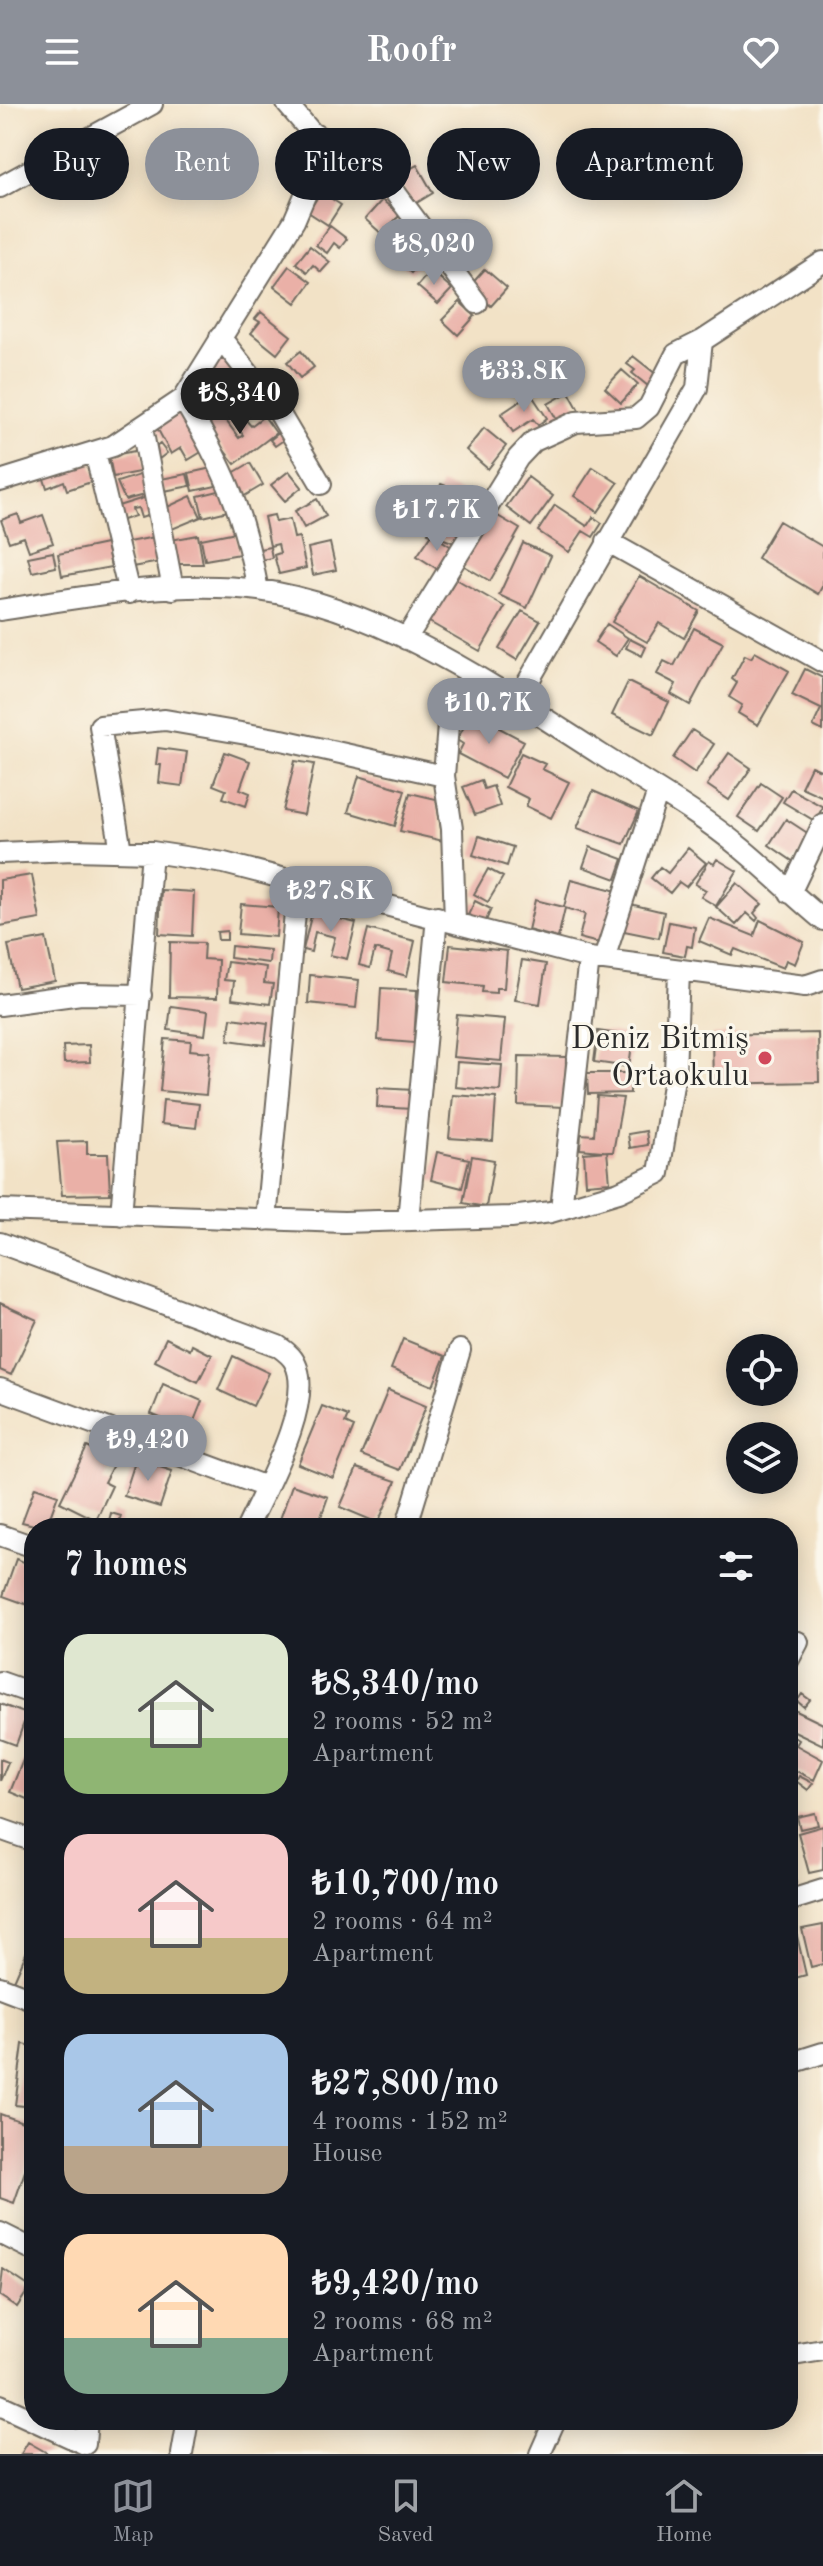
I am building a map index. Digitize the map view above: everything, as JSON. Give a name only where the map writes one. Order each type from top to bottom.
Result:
[{"type":"street","points":[[0,187],[152,104]]},
{"type":"street","points":[[287,104],[308,128]]},
{"type":"street","points":[[0,481],[95,452],[142,428],[183,399],[294,221],[303,200]]},
{"type":"street","points":[[401,200],[477,303]]},
{"type":"street","points":[[406,639],[518,458],[534,441],[576,422],[636,418],[649,407],[676,354],[702,341],[823,262]]},
{"type":"street","points":[[220,337],[278,411],[321,484]]},
{"type":"street","points":[[517,701],[697,388],[702,341]]},
{"type":"street","points":[[183,399],[220,460],[244,524],[258,590]]},
{"type":"street","points":[[142,428],[173,589]]},
{"type":"street","points":[[95,452],[129,593]]},
{"type":"street","points":[[607,541],[823,662]]},
{"type":"street","points":[[0,610],[173,589],[258,590],[350,614],[406,639],[517,701],[658,791],[740,847],[823,920]]},
{"type":"street","points":[[408,1220],[446,919],[452,829],[444,776],[448,725],[471,676]]},
{"type":"street","points":[[121,851],[100,726],[165,720],[257,735],[444,776]]},
{"type":"street","points":[[561,1209],[596,959],[658,791]]},
{"type":"street","points":[[790,893],[823,824]]},
{"type":"street","points":[[121,1215],[152,852]]},
{"type":"street","points":[[0,853],[152,852],[224,863],[596,959],[805,986],[823,980]]},
{"type":"street","points":[[266,1220],[298,881]]},
{"type":"street","points":[[0,1210],[266,1220],[408,1220],[511,1217],[561,1209],[619,1192],[659,1173],[675,1072],[679,972]]},
{"type":"street","points":[[0,1005],[81,994],[141,995]]},
{"type":"street","points":[[0,1243],[278,1346],[289,1354],[297,1365],[299,1386],[296,1407],[288,1435],[252,1518]]},
{"type":"street","points":[[409,1518],[460,1350]]},
{"type":"street","points":[[0,1389],[266,1487]]},
{"type":"street","points":[[0,1535],[24,1543]]},
{"type":"street","points":[[0,1682],[24,1690]]},
{"type":"street","points":[[0,1829],[24,1837]]},
{"type":"street","points":[[798,1898],[823,1890]]},
{"type":"street","points":[[0,1987],[24,1996]]},
{"type":"street","points":[[798,2061],[823,2053]]},
{"type":"street","points":[[0,2233],[24,2245]]},
{"type":"street","points":[[798,2354],[823,2350]]},
{"type":"street","points":[[0,2405],[24,2418]]},
{"type":"street","points":[[48,2430],[84,2449]]},
{"type":"street","points":[[182,2454],[186,2430]]},
{"type":"street","points":[[540,2454],[551,2430]]},
{"type":"building","points":[[417,165],[427,182],[427,197],[413,205],[410,200],[411,168]]},
{"type":"building","points":[[316,200],[333,200],[341,205],[328,225],[308,212]]},
{"type":"building","points":[[382,200],[400,215],[382,234],[365,219]]},
{"type":"building","points":[[330,226],[347,239],[340,248],[334,243],[327,253],[316,245]]},
{"type":"building","points":[[407,233],[429,253],[411,273],[389,253]]},
{"type":"building","points":[[470,245],[481,255],[473,266],[461,256]]},
{"type":"building","points":[[310,246],[330,262],[321,272],[313,265],[307,272],[296,263]]},
{"type":"building","points":[[289,266],[311,282],[296,303],[274,286]]},
{"type":"building","points":[[485,269],[507,288],[491,306],[469,287]]},
{"type":"building","points":[[431,270],[452,289],[438,304],[417,286]]},
{"type":"building","points":[[460,302],[475,316],[458,335],[442,320]]},
{"type":"building","points":[[261,312],[291,336],[277,354],[251,333],[260,322],[255,319]]},
{"type":"building","points":[[301,351],[314,367],[300,378],[287,362]]},
{"type":"building","points":[[219,353],[247,385],[207,420],[192,403],[213,385],[203,373]]},
{"type":"building","points":[[633,356],[657,375],[648,386],[632,373],[635,370],[627,364]]},
{"type":"building","points":[[622,370],[638,384],[621,403],[605,388]]},
{"type":"building","points":[[569,392],[579,410],[558,422],[548,404]]},
{"type":"building","points":[[531,394],[547,418],[538,425],[533,419],[513,432],[501,414]]},
{"type":"building","points":[[181,412],[203,451],[188,460],[181,448],[171,454],[156,426]]},
{"type":"building","points":[[221,414],[239,438],[243,435],[236,425],[245,419],[251,426],[264,416],[276,433],[235,464],[205,426]]},
{"type":"building","points":[[484,428],[506,446],[488,469],[466,450]]},
{"type":"building","points":[[280,432],[285,439],[275,446],[270,440]]},
{"type":"building","points":[[160,444],[167,453],[159,459],[152,450]]},
{"type":"building","points":[[140,450],[144,471],[113,477],[109,456]]},
{"type":"building","points":[[89,457],[97,480],[67,490],[64,481],[47,488],[42,473]]},
{"type":"building","points":[[250,463],[263,485],[241,498],[228,476]]},
{"type":"building","points":[[593,467],[618,483],[598,512],[574,496]]},
{"type":"building","points":[[212,468],[216,486],[193,491],[189,473]]},
{"type":"building","points":[[289,471],[302,487],[285,501],[271,485]]},
{"type":"building","points":[[146,473],[152,493],[125,500],[117,482]]},
{"type":"building","points":[[187,474],[190,486],[164,491],[161,479]]},
{"type":"building","points":[[528,477],[553,496],[531,526],[506,507]]},
{"type":"building","points":[[441,484],[477,498],[468,519],[433,505]]},
{"type":"building","points":[[227,489],[232,510],[203,517],[198,496]]},
{"type":"building","points":[[150,496],[156,513],[141,518],[138,508],[132,509],[135,516],[120,521],[115,507]]},
{"type":"building","points":[[191,496],[201,517],[172,529],[163,509]]},
{"type":"building","points":[[317,499],[326,516],[304,528],[295,511]]},
{"type":"building","points":[[555,505],[587,526],[593,517],[602,523],[593,537],[583,531],[569,552],[538,531]]},
{"type":"building","points":[[386,507],[409,509],[407,528],[384,526]]},
{"type":"building","points":[[436,512],[465,523],[457,544],[428,533]]},
{"type":"building","points":[[491,512],[520,529],[490,581],[461,564]]},
{"type":"building","points":[[18,514],[21,523],[43,515],[53,543],[29,551],[24,537],[9,542],[1,520]]},
{"type":"building","points":[[274,515],[276,522],[290,519],[294,538],[299,537],[306,568],[279,574],[274,555],[280,553],[278,544],[270,546],[264,517]]},
{"type":"building","points":[[779,521],[823,547],[823,585],[818,594],[757,558]]},
{"type":"building","points":[[236,532],[240,554],[205,560],[201,539]]},
{"type":"building","points":[[432,534],[456,550],[442,572],[417,556]]},
{"type":"building","points":[[198,535],[203,564],[175,564],[171,540]]},
{"type":"building","points":[[155,537],[160,562],[132,567],[128,542]]},
{"type":"building","points":[[330,543],[336,570],[313,575],[308,548]]},
{"type":"building","points":[[523,543],[551,556],[527,608],[499,595]]},
{"type":"building","points":[[106,544],[111,567],[62,576],[58,554]]},
{"type":"building","points":[[270,547],[272,558],[256,561],[254,550]]},
{"type":"building","points":[[53,552],[56,567],[32,572],[28,557]]},
{"type":"building","points":[[639,576],[699,611],[684,638],[659,623],[647,642],[612,622]]},
{"type":"building","points":[[456,579],[505,607],[480,651],[424,619],[442,588],[448,592]]},
{"type":"building","points":[[522,611],[540,621],[517,660],[499,649]]},
{"type":"building","points":[[607,624],[628,638],[616,656],[595,642]]},
{"type":"building","points":[[694,628],[723,643],[690,705],[671,694],[676,684],[657,674],[664,661],[674,666]]},
{"type":"building","points":[[630,639],[646,647],[642,656],[626,648]]},
{"type":"building","points":[[755,652],[789,671],[758,725],[738,713],[742,705],[729,697],[737,683],[732,679],[745,655],[751,658]]},
{"type":"building","points":[[805,669],[823,678],[823,731],[813,726],[821,709],[792,695]]},
{"type":"building","points":[[628,682],[669,702],[653,735],[612,715]]},
{"type":"building","points":[[471,713],[524,741],[504,778],[458,754],[463,744],[457,740]]},
{"type":"building","points":[[692,730],[714,744],[695,773],[673,758]]},
{"type":"building","points":[[158,748],[187,752],[182,786],[159,783],[161,765],[156,765]]},
{"type":"building","points":[[225,752],[250,761],[240,789],[250,793],[246,806],[223,798],[226,790],[213,785]]},
{"type":"building","points":[[521,753],[545,764],[542,769],[569,782],[551,818],[526,806],[529,799],[505,787]]},
{"type":"building","points":[[729,753],[751,768],[729,800],[707,785]]},
{"type":"building","points":[[295,761],[314,764],[304,815],[283,811]]},
{"type":"building","points":[[811,766],[823,771],[823,797],[801,787]]},
{"type":"building","points":[[359,776],[405,790],[395,826],[348,812]]},
{"type":"building","points":[[481,780],[484,789],[493,786],[500,806],[475,815],[463,787]]},
{"type":"building","points":[[761,783],[782,797],[759,831],[738,817]]},
{"type":"building","points":[[791,789],[823,807],[815,821],[783,802]]},
{"type":"building","points":[[593,791],[639,811],[624,844],[577,828]]},
{"type":"building","points":[[410,793],[436,799],[443,841],[400,831]]},
{"type":"building","points":[[786,819],[812,836],[794,862],[769,845]]},
{"type":"building","points":[[479,836],[513,847],[507,866],[473,855]]},
{"type":"building","points":[[590,847],[623,859],[616,879],[583,867]]},
{"type":"building","points":[[688,848],[706,863],[686,887],[679,882],[670,893],[651,878],[660,867],[668,873]]},
{"type":"building","points":[[717,859],[737,871],[716,906],[701,897],[706,890],[695,884],[709,861],[714,864]]},
{"type":"building","points":[[488,869],[503,877],[488,902],[474,894]]},
{"type":"building","points":[[32,875],[40,919],[0,926],[0,880]]},
{"type":"building","points":[[571,879],[617,891],[606,945],[579,938],[585,914],[565,908],[558,938],[528,930],[535,900],[564,907]]},
{"type":"building","points":[[737,883],[762,904],[754,913],[758,918],[756,921],[747,913],[736,925],[716,907]]},
{"type":"building","points":[[161,890],[194,892],[192,936],[159,934]]},
{"type":"building","points":[[475,901],[491,909],[485,923],[468,915]]},
{"type":"building","points":[[241,904],[278,907],[276,937],[238,934]]},
{"type":"building","points":[[630,904],[664,912],[659,938],[624,931]]},
{"type":"building","points":[[312,912],[356,923],[347,959],[330,955],[335,937],[315,932],[311,952],[303,950]]},
{"type":"building","points":[[709,918],[754,936],[760,920],[804,942],[795,964],[786,960],[783,968],[735,949],[732,955],[699,941]]},
{"type":"building","points":[[669,922],[695,927],[692,947],[687,946],[685,956],[663,952]]},
{"type":"building","points":[[368,929],[415,941],[407,976],[388,971],[392,954],[375,949],[370,968],[359,965]]},
{"type":"building","points":[[227,931],[227,940],[218,940],[217,932]]},
{"type":"building","points":[[46,938],[55,981],[17,988],[8,945]]},
{"type":"building","points":[[170,942],[204,943],[203,959],[218,960],[217,998],[169,997]]},
{"type":"building","points":[[450,945],[507,951],[504,988],[496,988],[496,993],[482,992],[483,986],[446,982]]},
{"type":"building","points":[[231,946],[270,950],[269,963],[230,958]]},
{"type":"building","points":[[522,960],[546,964],[540,1004],[515,1000]]},
{"type":"building","points":[[227,962],[266,967],[264,983],[273,984],[270,1004],[232,999],[234,981],[224,980]]},
{"type":"building","points":[[310,975],[359,980],[356,1008],[308,1003]]},
{"type":"building","points":[[381,988],[417,990],[414,1043],[378,1040]]},
{"type":"building","points":[[171,1006],[208,1011],[205,1035],[168,1030]]},
{"type":"building","points":[[457,1015],[505,1019],[501,1061],[453,1057]]},
{"type":"building","points":[[231,1018],[268,1023],[265,1045],[228,1040]]},
{"type":"building","points":[[598,1031],[633,1036],[629,1067],[594,1062]]},
{"type":"building","name":"Deniz Bitmiş Ortaokulu","points":[[818,1033],[819,1082],[713,1084],[712,1035]]},
{"type":"building","points":[[165,1039],[191,1041],[190,1050],[210,1052],[206,1095],[160,1091]]},
{"type":"building","points":[[89,1045],[90,1062],[64,1063],[63,1046]]},
{"type":"building","points":[[519,1056],[566,1057],[565,1107],[518,1105]]},
{"type":"building","points":[[457,1062],[502,1065],[500,1091],[455,1087]]},
{"type":"building","points":[[587,1073],[630,1073],[630,1093],[588,1094]]},
{"type":"building","points":[[378,1088],[413,1090],[412,1109],[377,1107]]},
{"type":"building","points":[[453,1095],[496,1098],[493,1141],[449,1138]]},
{"type":"building","points":[[597,1096],[623,1098],[613,1152],[580,1149],[581,1134],[594,1135]]},
{"type":"building","points":[[163,1100],[199,1104],[196,1128],[161,1124]]},
{"type":"building","points":[[646,1131],[648,1145],[630,1148],[628,1134]]},
{"type":"building","points":[[87,1141],[87,1154],[108,1154],[110,1194],[62,1195],[57,1142]]},
{"type":"building","points":[[607,1151],[610,1182],[586,1184],[584,1153]]},
{"type":"building","points":[[437,1152],[469,1159],[462,1188],[431,1180]]},
{"type":"building","points":[[472,1156],[494,1160],[486,1207],[463,1203]]},
{"type":"building","points":[[0,1303],[37,1320],[11,1375],[0,1370]]},
{"type":"building","points":[[166,1338],[190,1350],[192,1345],[212,1355],[198,1382],[155,1361]]},
{"type":"building","points":[[403,1339],[445,1356],[433,1386],[391,1369]]},
{"type":"building","points":[[233,1356],[269,1373],[253,1406],[218,1390]]},
{"type":"building","points":[[163,1384],[202,1401],[190,1431],[151,1414]]},
{"type":"building","points":[[388,1390],[426,1406],[400,1470],[361,1455]]},
{"type":"building","points":[[322,1406],[348,1416],[345,1423],[354,1427],[333,1478],[298,1464]]},
{"type":"building","points":[[87,1447],[115,1461],[104,1482],[112,1486],[97,1518],[60,1502]]},
{"type":"building","points":[[136,1459],[172,1471],[160,1507],[124,1496]]},
{"type":"building","points":[[357,1468],[396,1481],[380,1518],[366,1518],[340,1507]]},
{"type":"building","points":[[292,1485],[328,1497],[321,1518],[280,1518]]},
{"type":"building","points":[[35,1487],[58,1495],[50,1518],[24,1518],[22,1522]]},
{"type":"building","points":[[16,1559],[24,1562],[24,1603],[3,1596]]},
{"type":"building","points":[[802,1694],[810,1700],[804,1707],[798,1700]]},
{"type":"building","points":[[0,1704],[24,1713],[16,1745],[0,1739]]},
{"type":"building","points":[[798,1712],[823,1724],[823,1745],[798,1733]]},
{"type":"building","points":[[798,1746],[823,1760],[814,1780],[798,1772]]},
{"type":"building","points":[[24,1758],[24,1798],[10,1792]]},
{"type":"building","points":[[0,1759],[8,1762],[0,1781]]},
{"type":"building","points":[[798,1778],[813,1783],[808,1790],[798,1782]]},
{"type":"building","points":[[815,1813],[818,1825],[800,1829],[798,1817]]},
{"type":"building","points":[[823,1826],[823,1870],[809,1873],[798,1833]]},
{"type":"building","points":[[823,1925],[823,1964],[811,1967],[802,1929]]},
{"type":"building","points":[[798,1940],[806,1975],[798,1977]]},
{"type":"building","points":[[24,1958],[24,1985],[14,1981]]},
{"type":"building","points":[[23,2044],[24,2106],[15,2105]]},
{"type":"building","points":[[0,2114],[24,2122],[24,2174],[14,2203],[0,2198]]},
{"type":"building","points":[[3,2269],[24,2283],[24,2296],[17,2307],[0,2296]]},
{"type":"building","points":[[28,2442],[49,2454],[21,2454]]},
{"type":"place","name":"Deniz Bitmiş Ortaokulu","points":[[765,1058]]}]
